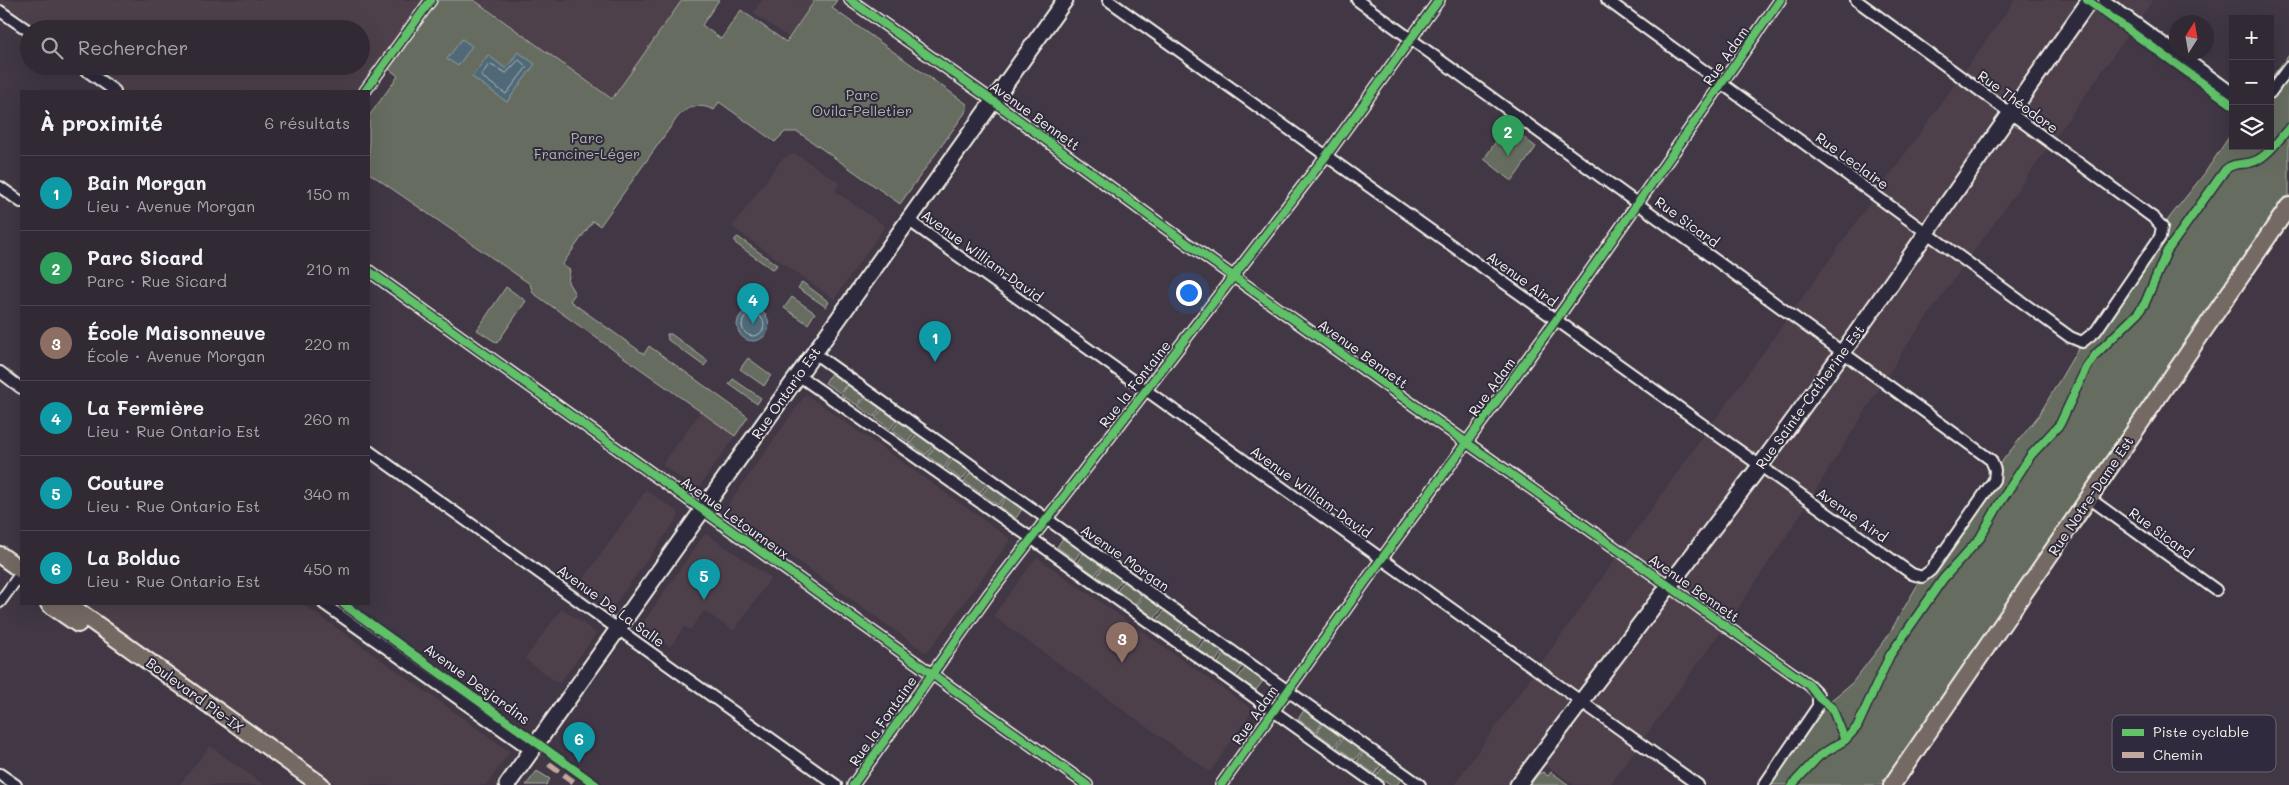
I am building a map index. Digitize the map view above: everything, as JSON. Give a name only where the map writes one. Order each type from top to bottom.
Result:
[{"type":"main road","name":"Rue Notre-Dame Est","points":[[1892,785],[2289,206]]},
{"type":"main road","points":[[0,555],[20,577]]},
{"type":"main road","points":[[0,569],[20,577]]},
{"type":"main road","name":"Boulevard Pie-IX","points":[[50,605],[302,785]]},
{"type":"main road","name":"Boulevard Pie-IX","points":[[69,605],[322,785]]},
{"type":"street","points":[[366,90],[431,0]]},
{"type":"street","name":"Avenue Bennett","points":[[850,0],[993,101],[1167,229],[1235,275],[1809,685],[1819,698],[1818,706],[1764,785]]},
{"type":"street","name":"Rue Ontario Est","points":[[508,785],[1065,0]]},
{"type":"street","name":"Avenue Aird","points":[[1108,0],[1912,574],[1922,577]]},
{"type":"street","name":"Rue Sicard","points":[[1357,0],[1991,460],[1995,470],[1994,480],[1931,570],[1922,577]]},
{"type":"street","name":"Rue la Fontaine","points":[[853,785],[931,674],[1045,519],[1326,156],[1439,0]]},
{"type":"street","name":"Rue Leclaire","points":[[1607,0],[2070,337],[2082,342]]},
{"type":"street","name":"Rue Adam","points":[[1221,785],[1556,320],[1780,0]]},
{"type":"street","name":"Rue Théodore","points":[[1856,0],[2155,219],[2162,227],[2160,237],[2096,331],[2082,342]]},
{"type":"street","name":"Rue Sainte-Catherine Est","points":[[1518,785],[1760,466],[1843,352],[2090,0]]},
{"type":"street","points":[[2104,0],[2169,46]]},
{"type":"street","points":[[0,11],[20,25]]},
{"type":"street","points":[[2188,60],[2229,90]]},
{"type":"street","points":[[2274,88],[2289,67]]},
{"type":"street","points":[[93,75],[114,90]]},
{"type":"street","points":[[0,187],[20,201]]},
{"type":"street","name":"Avenue William-David","points":[[908,220],[1698,785]]},
{"type":"street","name":"Avenue Letourneux","points":[[370,272],[1087,785]]},
{"type":"street","name":"Avenue Morgan","points":[[814,353],[1420,785]]},
{"type":"street","points":[[0,372],[20,387]]},
{"type":"street","points":[[798,375],[1274,710],[1377,785]]},
{"type":"street","name":"Avenue De La Salle","points":[[370,452],[836,785]]},
{"type":"street","name":"Rue Sicard","points":[[2089,498],[2216,590]]},
{"type":"street","points":[[0,602],[20,577]]},
{"type":"street","name":"Avenue Desjardins","points":[[325,605],[532,751]]},
{"type":"street","points":[[0,774],[16,785]]},
{"type":"shaded area","points":[[0,0],[431,0],[366,90],[114,90],[93,75],[370,75],[370,20],[20,20],[20,23],[0,11]]},
{"type":"shaded area","points":[[474,0],[681,0],[613,99]]},
{"type":"shaded area","points":[[762,0],[814,0],[788,37],[753,13]]},
{"type":"shaded area","points":[[2015,0],[2153,0],[1905,348],[1793,526],[1736,611],[1610,785],[1574,785],[1534,756],[1512,785],[1454,785]]},
{"type":"shaded area","points":[[796,154],[840,183],[835,191],[885,226],[834,299],[732,227],[781,160],[789,155]]},
{"type":"shaded area","points":[[806,394],[1009,538],[1009,542],[928,651],[925,652],[725,509]]},
{"type":"shaded area","points":[[701,411],[735,436],[699,487],[695,488],[662,465]]},
{"type":"shaded area","points":[[646,490],[678,512],[679,516],[613,607],[580,584]]},
{"type":"shaded area","points":[[707,534],[771,578],[734,631],[704,611],[690,630],[684,627],[670,647],[640,627],[703,536]]},
{"type":"shaded area","points":[[1038,558],[1253,710],[1210,772],[993,616],[1035,559]]},
{"type":"shaded area","points":[[83,605],[304,605],[509,751],[486,785],[337,785]]},
{"type":"shaded area","points":[[562,608],[595,632],[595,635],[559,684],[525,659]]},
{"type":"shaded area","points":[[210,746],[264,785],[179,785]]},
{"type":"green space","points":[[431,0],[474,0],[612,99],[682,0],[719,0],[702,25],[721,39],[741,10],[786,42],[815,0],[837,0],[832,8],[967,104],[967,110],[900,204],[798,132],[785,132],[775,142],[719,102],[714,110],[699,106],[689,108],[677,118],[600,226],[593,221],[562,265],[570,270],[568,282],[575,294],[570,301],[644,354],[649,346],[748,417],[735,436],[533,293],[530,284],[370,174],[370,115],[398,76],[384,65]]},
{"type":"green space","points":[[2289,55],[2289,206],[1892,785],[1765,785],[1830,701],[1852,683],[1886,639],[1922,577],[1995,470],[2039,415],[2082,342],[2162,227],[2204,174],[2229,137],[2229,150],[2274,150],[2274,74]]},
{"type":"green space","points":[[1507,125],[1536,147],[1512,181],[1484,159]]},
{"type":"green space","points":[[738,237],[777,265],[773,270],[735,243],[735,239]]},
{"type":"green space","points":[[802,282],[829,302],[826,307],[798,288]]},
{"type":"green space","points":[[506,287],[526,301],[497,343],[477,330]]},
{"type":"green space","points":[[792,297],[815,313],[808,324],[784,308]]},
{"type":"green space","points":[[667,334],[671,334],[708,361],[704,366],[668,340]]},
{"type":"green space","points":[[748,358],[771,375],[764,386],[740,369]]},
{"type":"green space","points":[[831,373],[847,384],[840,393],[825,383]]},
{"type":"green space","points":[[733,379],[761,398],[757,404],[729,384]]},
{"type":"green space","points":[[848,385],[863,396],[857,405],[841,395]]},
{"type":"green space","points":[[865,397],[880,408],[874,417],[858,406]]},
{"type":"green space","points":[[882,409],[897,420],[890,429],[875,418]]},
{"type":"green space","points":[[899,421],[915,433],[908,442],[892,430]]},
{"type":"green space","points":[[917,434],[933,446],[926,455],[910,443]]},
{"type":"green space","points":[[935,446],[951,458],[944,468],[928,456]]},
{"type":"green space","points":[[953,459],[969,471],[962,480],[946,468]]},
{"type":"green space","points":[[971,472],[987,484],[980,493],[964,481]]},
{"type":"green space","points":[[989,485],[1005,496],[998,505],[982,494]]},
{"type":"green space","points":[[1006,497],[1022,509],[1016,518],[999,507]]},
{"type":"green space","points":[[1063,538],[1081,551],[1075,560],[1057,547]]},
{"type":"green space","points":[[1083,553],[1102,566],[1095,575],[1077,562]]},
{"type":"green space","points":[[1103,567],[1122,580],[1115,589],[1097,576]]},
{"type":"green space","points":[[1123,582],[1142,595],[1135,604],[1117,591]]},
{"type":"green space","points":[[1144,596],[1162,609],[1155,618],[1137,605]]},
{"type":"green space","points":[[1164,611],[1182,624],[1176,633],[1157,620]]},
{"type":"green space","points":[[1184,625],[1202,638],[1196,647],[1178,634]]},
{"type":"green space","points":[[1204,640],[1222,652],[1216,661],[1198,649]]},
{"type":"green space","points":[[1224,654],[1242,667],[1236,676],[1218,663]]},
{"type":"green space","points":[[1245,668],[1263,681],[1256,690],[1238,678]]},
{"type":"green space","points":[[1304,710],[1322,723],[1316,732],[1298,719]]},
{"type":"green space","points":[[1323,724],[1342,737],[1335,746],[1317,733]]},
{"type":"green space","points":[[1343,738],[1362,751],[1355,760],[1337,747]]},
{"type":"green space","points":[[1363,752],[1381,765],[1375,774],[1357,762]]},
{"type":"green space","points":[[1383,767],[1401,779],[1397,785],[1390,785],[1376,776]]},
{"type":"green space","points":[[537,771],[550,779],[546,785],[526,785]]},
{"type":"green space","points":[[1543,772],[1548,776],[1551,772],[1569,785],[1530,785],[1538,774]]},
{"type":"water","points":[[462,39],[472,46],[458,66],[447,59]]},
{"type":"water","points":[[518,52],[535,64],[507,102],[472,77],[488,55],[506,69]]},
{"type":"water","points":[[753,309],[759,310],[764,314],[768,319],[768,331],[764,336],[759,340],[753,341],[747,340],[742,336],[738,331],[737,325],[738,319],[742,314],[747,310]]},
{"type":"marked path","points":[[549,764],[578,785]]},
{"type":"cycle path","points":[[366,90],[431,0]]},
{"type":"cycle path","points":[[850,0],[993,101],[1167,229],[1809,685],[1819,698],[1832,708],[1845,740]]},
{"type":"cycle path","points":[[853,785],[989,594],[1326,156],[1439,0]]},
{"type":"cycle path","points":[[1221,785],[1375,568],[1556,320],[1780,0]]},
{"type":"cycle path","points":[[2087,0],[2229,102]]},
{"type":"cycle path","points":[[1792,785],[1819,756],[1845,740],[1857,727],[1890,655],[1943,579],[1980,538],[2031,455],[2060,424],[2086,368],[2096,354],[2138,313],[2145,303],[2167,251],[2225,170],[2229,167],[2260,158],[2269,151],[2289,128]]},
{"type":"cycle path","points":[[370,272],[1087,785]]},
{"type":"cycle path","points":[[344,605],[596,785]]},
{"type":"place","name":"Parc Sicard","points":[[1508,156]]},
{"type":"place","name":"La Fermière","points":[[753,324]]},
{"type":"place","name":"Bain Morgan","points":[[935,362]]},
{"type":"place","name":"Couture","points":[[704,600]]},
{"type":"place","name":"École Maisonneuve","points":[[1122,663]]},
{"type":"place","name":"La Bolduc","points":[[579,763]]},
{"type":"park label","name":"Parc Ovila-Pelletier","points":[[862,104]]},
{"type":"park label","name":"Parc Francine-Léger","points":[[587,146]]}]
